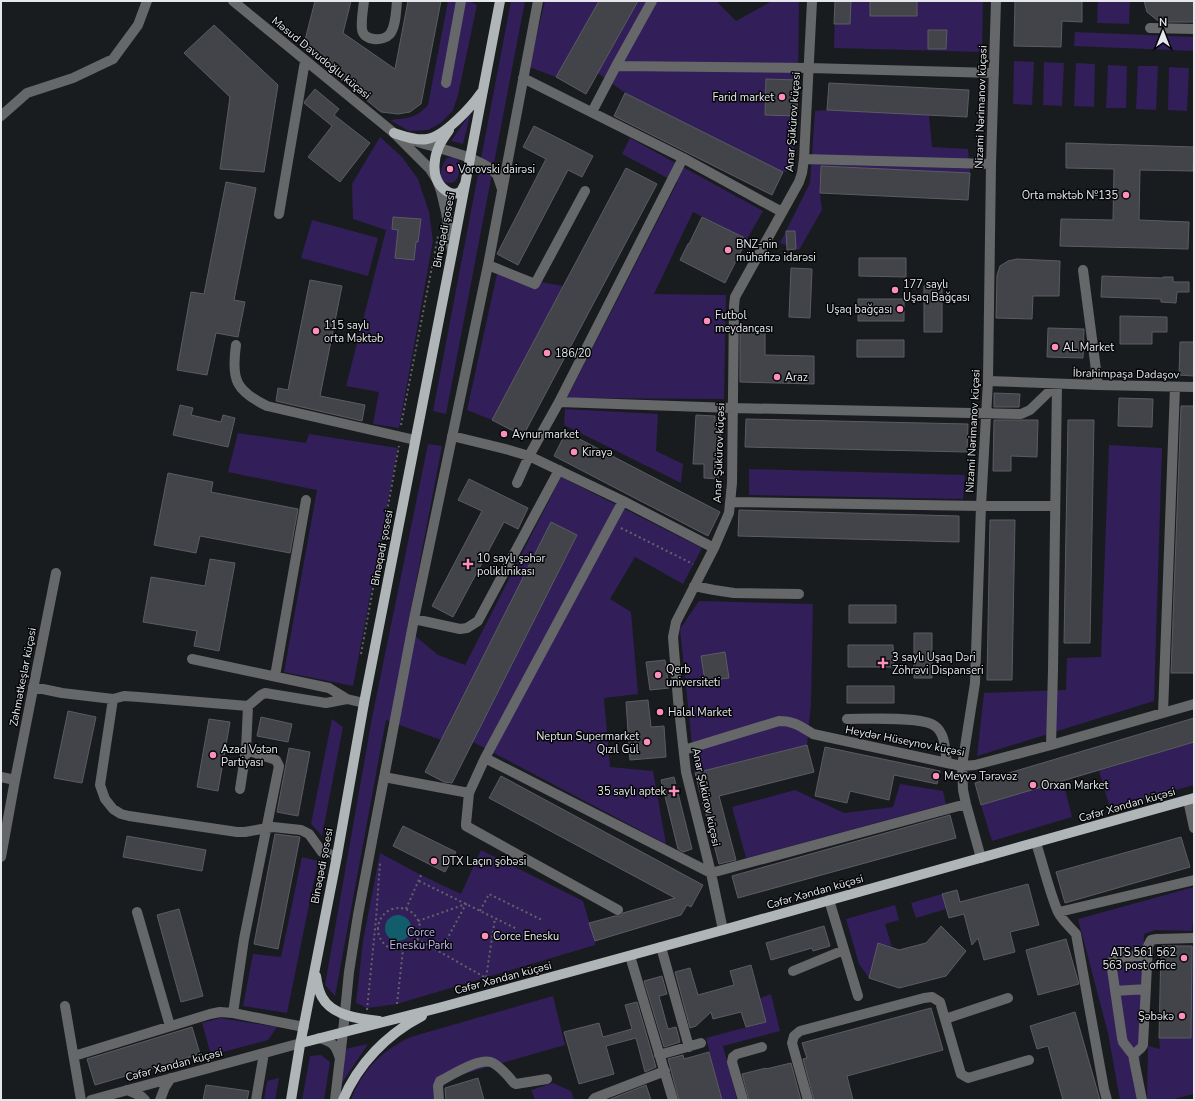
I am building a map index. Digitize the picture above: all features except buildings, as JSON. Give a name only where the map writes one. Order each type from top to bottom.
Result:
[{"type":"main road","name":"Binəqədi şosesi","points":[[291,1100],[364,703],[500,1]]},
{"type":"main road","points":[[394,133],[420,140],[433,138],[459,118],[471,106],[484,88]]},
{"type":"main road","points":[[459,118],[443,139],[438,149],[435,166],[436,180],[448,192],[456,194],[462,190],[465,183]]},
{"type":"main road","name":"Cəfər Xəndan küçəsi","points":[[442,1007],[1191,799]]},
{"type":"main road","points":[[315,967],[318,988],[325,1001],[331,1006],[345,1014],[385,1022]]},
{"type":"main road","points":[[301,1043],[442,1007]]},
{"type":"main road","points":[[343,1100],[350,1084],[359,1070],[383,1043],[394,1033],[411,1022],[442,1007]]},
{"type":"street","points":[[1,116],[27,93],[73,78],[113,59],[138,25],[147,1]]},
{"type":"street","name":"Məsud Davudoğlu küçəsi","points":[[233,1],[394,133]]},
{"type":"street","points":[[364,1],[362,29],[364,34],[368,37],[376,39],[385,38],[390,34],[396,14],[397,1]]},
{"type":"street","points":[[446,83],[461,1]]},
{"type":"street","points":[[335,1100],[344,1032],[349,972],[358,915],[414,619],[488,265],[538,1]]},
{"type":"street","points":[[592,112],[652,1]]},
{"type":"street","name":"Anar Şükürov küçəsi","points":[[723,930],[711,873],[686,772],[673,637],[676,622],[714,548],[729,512],[731,502],[735,297],[799,182],[802,173],[812,1]]},
{"type":"street","name":"Nizami Nərimanov küçəsi","points":[[981,858],[963,790],[962,766],[974,682],[988,381],[991,164],[996,1]]},
{"type":"street","points":[[1150,28],[1194,29]]},
{"type":"street","points":[[279,214],[305,61]]},
{"type":"street","points":[[616,66],[809,68],[994,73]]},
{"type":"street","points":[[523,78],[683,158],[782,212]]},
{"type":"street","points":[[394,133],[413,141],[470,158],[490,167],[499,179],[502,189]]},
{"type":"street","points":[[394,133],[426,166],[441,190],[452,253]]},
{"type":"street","points":[[435,166],[439,159],[443,156],[448,154],[458,154]]},
{"type":"street","points":[[517,483],[529,456],[559,402],[683,158]]},
{"type":"street","points":[[804,158],[991,164]]},
{"type":"street","points":[[488,265],[535,284],[585,190]]},
{"type":"street","points":[[1083,270],[1098,385]]},
{"type":"street","points":[[236,345],[234,376],[240,387],[254,400],[267,406],[415,440]]},
{"type":"street","name":"İbrahimpaşa Dadaşov","points":[[988,381],[1194,387]]},
{"type":"street","points":[[559,402],[732,408],[1021,414],[1030,410],[1057,384]]},
{"type":"street","points":[[1051,746],[1057,384]]},
{"type":"street","points":[[1163,713],[1175,387]]},
{"type":"street","points":[[452,436],[529,456],[623,501],[714,548]]},
{"type":"street","points":[[414,619],[460,629],[467,628],[478,621],[559,470]]},
{"type":"street","points":[[275,676],[306,500]]},
{"type":"street","points":[[618,910],[466,826],[469,793],[484,758],[623,501]]},
{"type":"street","points":[[731,502],[1055,506]]},
{"type":"street","name":"Zəhmətkeşlər küçəsi","points":[[1,857],[56,573]]},
{"type":"street","points":[[694,586],[734,593],[799,594]]},
{"type":"street","points":[[192,659],[329,688],[347,699],[364,703]]},
{"type":"street","points":[[33,686],[62,693],[113,699],[124,696],[248,706],[261,695],[266,693],[326,703],[347,699]]},
{"type":"street","points":[[113,699],[100,785],[105,800],[113,809],[121,814],[129,816],[237,832],[273,827],[302,830],[309,834],[322,852],[337,856]]},
{"type":"street","name":"Heydər Hüseynov küçəsi","points":[[684,750],[779,721],[788,721],[794,722],[813,734],[947,764],[962,766],[975,765],[1051,746],[1194,704]]},
{"type":"street","points":[[240,789],[246,750],[248,706]]},
{"type":"street","points":[[847,719],[909,719],[924,721],[936,726],[942,736],[947,764]]},
{"type":"street","points":[[233,1013],[244,939],[279,766],[276,760],[246,750]]},
{"type":"street","points":[[484,758],[711,873],[966,804]]},
{"type":"street","points":[[1,777],[15,780]]},
{"type":"street","points":[[384,777],[469,793]]},
{"type":"street","points":[[1191,799],[1194,828]]},
{"type":"street","points":[[1036,843],[1059,912],[1065,922],[1076,934],[1107,1100]]},
{"type":"street","points":[[1059,912],[1194,880]]},
{"type":"street","points":[[829,900],[858,996]]},
{"type":"street","points":[[137,912],[170,1026]]},
{"type":"street","points":[[1133,1055],[1143,1045],[1148,946],[1151,940],[1194,938]]},
{"type":"street","points":[[661,947],[689,1047]]},
{"type":"street","points":[[793,971],[844,950]]},
{"type":"street","points":[[1142,1100],[1133,1055],[1123,1042],[1111,962],[1116,958],[1148,955]]},
{"type":"street","points":[[630,956],[673,1100]]},
{"type":"street","points":[[1115,991],[1146,989]]},
{"type":"street","points":[[808,1100],[792,1043],[794,1036],[800,1031],[924,998],[932,997],[940,1002],[961,1074],[968,1078],[1029,1060]]},
{"type":"street","points":[[945,1019],[1008,998]]},
{"type":"street","points":[[65,1006],[81,1100]]},
{"type":"street","points":[[74,1056],[220,1012],[233,1013],[304,1027]]},
{"type":"street","points":[[320,1038],[335,1046],[340,1061]]},
{"type":"street","name":"Cəfər Xəndan küçəsi","points":[[91,1100],[301,1043]]},
{"type":"street","points":[[659,1055],[701,1043]]},
{"type":"street","points":[[743,1100],[732,1062],[733,1057],[737,1054],[762,1047]]},
{"type":"street","points":[[256,1100],[264,1053]]},
{"type":"street","points":[[439,1100],[438,1086],[440,1080],[478,1062],[492,1062],[516,1084],[547,1079]]},
{"type":"street","points":[[593,1100],[665,1071]]},
{"type":"street","points":[[160,1100],[170,1078]]},
{"type":"street","points":[[127,1090],[141,1096],[145,1100]]},
{"type":"path","points":[[401,425],[439,233]]},
{"type":"path","points":[[610,523],[693,564]]},
{"type":"path","points":[[365,1019],[368,1008],[380,861]]},
{"type":"path","points":[[406,909],[421,876]]},
{"type":"path","points":[[418,881],[517,929]]},
{"type":"path","points":[[480,911],[489,894],[542,920]]},
{"type":"path","points":[[418,921],[466,904]]},
{"type":"path","points":[[440,952],[466,904]]},
{"type":"path","points":[[395,908],[406,909],[415,916],[418,921],[420,926],[419,937],[412,946],[403,950],[392,949],[382,943],[378,933],[379,922],[385,913],[395,908]]},
{"type":"path","points":[[417,939],[486,978],[495,918]]},
{"type":"path","points":[[376,919],[379,922]]},
{"type":"path","points":[[397,1004],[403,950]]},
{"type":"green space","points":[[448,1],[469,1],[477,5],[458,95],[453,110],[441,123],[428,130],[409,131],[390,120],[411,117],[419,113],[428,105]]},
{"type":"green space","points":[[511,1],[525,1],[446,414],[433,411]]},
{"type":"green space","points":[[545,1],[599,1],[556,77],[529,67]]},
{"type":"green space","points":[[638,1],[716,1],[736,21],[772,1],[799,1],[798,80],[766,79],[765,114],[797,116],[792,171],[783,172],[625,93],[598,73]]},
{"type":"green space","points":[[835,1],[983,1],[982,52],[834,48]]},
{"type":"green space","points":[[1098,1],[1130,1],[1129,24],[1097,23]]},
{"type":"green space","points":[[1075,32],[1194,37],[1194,51],[1074,46]]},
{"type":"green space","points":[[1014,61],[1034,62],[1032,105],[1013,104]]},
{"type":"green space","points":[[1044,62],[1064,63],[1062,106],[1043,105]]},
{"type":"green space","points":[[1076,63],[1095,64],[1094,107],[1074,106]]},
{"type":"green space","points":[[1108,65],[1127,66],[1126,108],[1106,108]]},
{"type":"green space","points":[[1138,66],[1158,66],[1156,110],[1136,109]]},
{"type":"green space","points":[[1169,67],[1189,68],[1187,111],[1168,110]]},
{"type":"green space","points":[[827,110],[929,115],[932,147],[968,149],[970,173],[821,166],[820,193],[822,210],[799,250],[780,243],[810,183],[815,111]]},
{"type":"green space","points":[[471,112],[463,144],[451,141]]},
{"type":"green space","points":[[380,137],[402,157],[418,179],[429,212],[433,241],[399,428],[373,424],[379,392],[346,386],[386,230],[353,219],[352,184]]},
{"type":"green space","points":[[630,138],[763,211],[747,239],[693,212],[654,294],[726,295],[724,399],[567,398],[677,183],[622,154]]},
{"type":"green space","points":[[452,157],[457,159],[460,163],[459,175],[454,182],[449,183],[442,180],[441,173],[443,164],[447,158]]},
{"type":"green space","points":[[312,220],[378,238],[368,276],[301,258]]},
{"type":"green space","points":[[497,274],[563,286],[492,420],[467,410]]},
{"type":"green space","points":[[565,409],[658,414],[656,451],[683,464],[681,483],[564,425]]},
{"type":"green space","points":[[238,433],[306,443],[309,434],[398,448],[353,686],[284,672],[317,490],[228,472]]},
{"type":"green space","points":[[428,444],[442,446],[407,629],[438,655],[465,665],[561,477],[702,548],[683,584],[635,557],[610,599],[631,612],[638,694],[604,698],[610,767],[653,771],[666,844],[473,742],[577,535],[551,522],[441,740],[386,720],[335,996],[325,985],[372,718]]},
{"type":"green space","points":[[1109,445],[1162,448],[1154,701],[977,756],[984,693],[1066,690],[1067,658],[1101,657]]},
{"type":"green space","points":[[749,469],[965,475],[963,499],[749,495]]},
{"type":"green space","points":[[699,601],[813,604],[811,704],[807,745],[695,773],[680,629]]},
{"type":"green space","points":[[332,719],[343,727],[322,836],[311,824]]},
{"type":"green space","points":[[1194,742],[1194,785],[1110,808],[1099,771]]},
{"type":"green space","points":[[1063,781],[1072,817],[992,841],[981,805]]},
{"type":"green space","points":[[900,784],[943,791],[946,804],[746,858],[732,807],[795,790],[844,813],[893,807]]},
{"type":"green space","name":"Corce Enesku Parkı","points":[[481,850],[583,901],[595,945],[397,1004],[367,1008],[356,1003],[363,941],[380,853],[461,894]]},
{"type":"green space","points":[[302,857],[318,861],[287,1013],[243,1006],[253,954],[281,957]]},
{"type":"green space","points":[[1194,887],[1192,931],[1155,930],[1144,934],[1139,1100],[1120,1100],[1108,1033],[1078,919]]},
{"type":"green space","points":[[942,894],[946,909],[916,918],[911,903]]},
{"type":"green space","points":[[895,905],[899,920],[885,924],[892,947],[878,943],[869,978],[859,964],[846,919]]},
{"type":"green space","points":[[1192,946],[1194,946],[1194,1094],[1170,1100],[1147,1100],[1148,1046],[1160,1049],[1159,1038],[1191,1038]]},
{"type":"green space","points":[[771,994],[780,1031],[723,1046],[737,1100],[722,1100],[706,1038],[766,1022],[760,998]]},
{"type":"green space","points":[[553,996],[565,1045],[439,1081],[443,1100],[351,1100],[359,1082],[370,1066],[392,1047],[406,1039]]},
{"type":"green space","points":[[220,1018],[277,1027],[268,1040],[211,1055],[202,1023]]},
{"type":"green space","points":[[368,1044],[342,1083],[345,1049]]},
{"type":"green space","points":[[321,1055],[330,1062],[324,1100],[302,1100],[310,1056]]},
{"type":"green space","points":[[279,1078],[275,1100],[264,1100],[267,1081]]},
{"type":"green space","points":[[553,1083],[571,1091],[574,1100],[535,1100],[531,1090]]},
{"type":"water","points":[[398,915],[407,919],[411,928],[407,937],[398,941],[389,937],[385,928],[389,919]]},
{"type":"place","name":"Farid market","points":[[782,97]]},
{"type":"place","name":"Vorovski dairəsi","points":[[450,169]]},
{"type":"place","name":"Orta məktəb №135","points":[[1126,195]]},
{"type":"place","name":"BNZ-nin mühafizə idarəsi","points":[[728,250]]},
{"type":"place","name":"177 saylı Uşaq Bağçası","points":[[895,290]]},
{"type":"place","name":"Uşaq bağçası","points":[[900,309]]},
{"type":"place","name":"Futbol meydançası","points":[[707,321]]},
{"type":"place","name":"115 saylı orta Məktəb","points":[[316,331]]},
{"type":"place","name":"AL Market","points":[[1055,347]]},
{"type":"place","name":"186/20","points":[[547,353]]},
{"type":"place","name":"Araz","points":[[777,377]]},
{"type":"place","name":"Aynur market","points":[[504,434]]},
{"type":"place","name":"Kirayə","points":[[574,452]]},
{"type":"place","name":"10 saylı şəhər poliklinikası","points":[[468,564]]},
{"type":"place","name":"3 saylı Uşaq Dəri Zöhrəvi Dispanseri","points":[[883,663]]},
{"type":"place","name":"Qerb universiteti","points":[[658,675]]},
{"type":"place","name":"Halal Market","points":[[660,712]]},
{"type":"place","name":"Neptun Supermarket Qızıl Gül","points":[[647,742]]},
{"type":"place","name":"Azad Vətən Partiyası","points":[[213,755]]},
{"type":"place","name":"Meyvə Tərəvəz","points":[[936,776]]},
{"type":"place","name":"Orxan Market","points":[[1033,785]]},
{"type":"place","name":"35 saylı aptek","points":[[674,791]]},
{"type":"place","name":"DTX Laçın şöbəsi","points":[[434,861]]},
{"type":"place","name":"Corce Enesku","points":[[485,936]]},
{"type":"place","name":"ATS 561 562 563 post office","points":[[1184,958]]},
{"type":"place","name":"Şəbəkə","points":[[1182,1016]]}]
